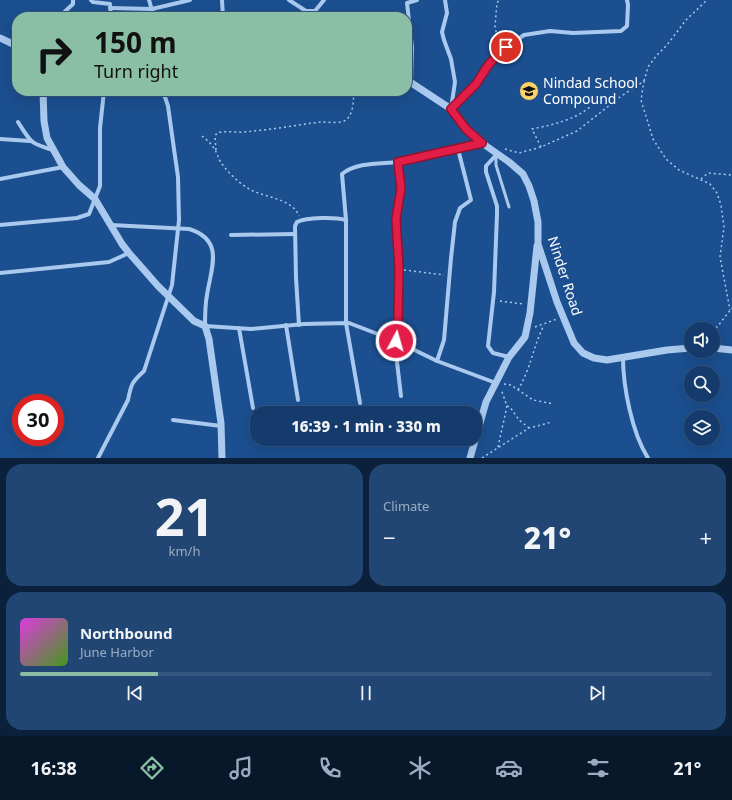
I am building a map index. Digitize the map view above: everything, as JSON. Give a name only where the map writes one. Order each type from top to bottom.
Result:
[{"type":"street","points":[[64,12],[73,4],[74,0]]},
{"type":"street","points":[[91,0],[93,2],[110,4],[110,12]]},
{"type":"street","points":[[148,0],[153,12]]},
{"type":"street","points":[[110,8],[152,9],[190,0]]},
{"type":"street","points":[[222,0],[223,12]]},
{"type":"street","points":[[289,0],[306,11],[315,11],[324,0]]},
{"type":"street","points":[[407,12],[405,1],[417,0]]},
{"type":"street","points":[[445,0],[447,13],[442,32],[451,59],[454,82],[451,109]]},
{"type":"street","points":[[451,109],[476,84],[489,64],[506,47],[524,36],[550,31],[591,33],[621,31],[627,26],[627,0]]},
{"type":"street","points":[[0,38],[12,44]]},
{"type":"street","name":"Ninder Road","points":[[412,83],[451,109],[466,129],[523,174],[534,201],[538,222],[538,244],[557,302],[574,343],[583,353],[594,358],[607,360],[666,350],[684,349]]},
{"type":"street","points":[[43,96],[44,121],[48,138],[63,167],[79,185],[95,199],[129,254],[194,321],[205,326],[251,329],[298,325],[354,324],[396,341],[437,361],[496,383]]},
{"type":"street","points":[[0,225],[77,218],[89,214],[100,186],[100,128],[103,96]]},
{"type":"street","points":[[98,458],[128,400],[134,380],[144,371],[172,286],[178,228],[178,177],[168,106],[165,96]]},
{"type":"street","points":[[18,122],[30,141],[35,145],[53,150]]},
{"type":"street","points":[[0,139],[30,141]]},
{"type":"street","points":[[360,403],[346,323],[346,220],[342,174],[348,169],[357,166],[398,162],[458,150],[482,143]]},
{"type":"street","points":[[437,361],[444,340],[455,222],[460,208],[471,200],[458,150]]},
{"type":"street","points":[[497,154],[486,166],[486,172],[497,206],[494,300],[488,346],[493,352],[509,356]]},
{"type":"street","points":[[398,162],[401,188],[396,219],[399,269],[398,318],[395,345],[401,396]]},
{"type":"street","points":[[0,179],[63,167]]},
{"type":"street","points":[[298,325],[295,234],[297,222],[301,220],[340,218],[346,220]]},
{"type":"street","points":[[110,225],[189,229],[200,232],[211,246],[214,255],[206,296],[205,326],[209,339],[221,426],[222,458]]},
{"type":"street","points":[[231,235],[295,234]]},
{"type":"street","points":[[470,458],[486,402],[509,356],[525,337],[538,244]]},
{"type":"street","points":[[0,273],[109,262],[129,254]]},
{"type":"street","points":[[286,326],[298,400]]},
{"type":"street","points":[[239,328],[253,406]]},
{"type":"street","points":[[720,349],[732,350]]},
{"type":"street","points":[[623,357],[623,374],[629,405],[635,428],[648,458]]},
{"type":"street","points":[[173,420],[221,426]]},
{"type":"lane","points":[[497,154],[496,165],[509,207]]},
{"type":"path","points":[[499,0],[497,3],[495,26],[500,54]]},
{"type":"path","points":[[707,0],[686,20],[648,67],[641,100],[653,139],[666,159],[679,170],[710,184],[717,193],[721,205],[724,227],[720,257],[731,309],[720,323]]},
{"type":"path","points":[[504,149],[519,153],[541,148],[578,131],[620,97],[644,81]]},
{"type":"path","points":[[301,220],[297,212],[288,204],[249,189],[240,183],[225,168],[217,155],[215,136],[217,133],[222,131],[230,133],[245,132],[300,124],[331,121],[342,122],[351,113],[353,96]]},
{"type":"path","points":[[541,148],[532,129],[554,124],[579,115],[590,107]]},
{"type":"path","points":[[202,136],[216,150]]},
{"type":"path","points":[[701,179],[708,173],[732,175]]},
{"type":"path","points":[[399,269],[450,276]]},
{"type":"path","points":[[494,300],[530,305]]},
{"type":"path","points":[[527,328],[544,325],[553,319],[565,319]]},
{"type":"path","points":[[518,390],[529,368],[538,336],[544,325]]},
{"type":"path","points":[[496,383],[511,385],[533,400],[554,404]]},
{"type":"path","points":[[496,383],[502,391],[507,406],[498,448]]},
{"type":"path","points":[[507,406],[510,407],[519,420],[529,428]]},
{"type":"path","points":[[482,458],[529,428],[552,422]]},
{"type":"place","name":"Nindad School Compound","points":[[529,91]]},
{"type":"route","points":[[396,341],[399,269],[396,219],[401,188],[398,162],[458,150],[482,143],[466,129],[451,109],[476,84],[489,64],[506,47]]}]
